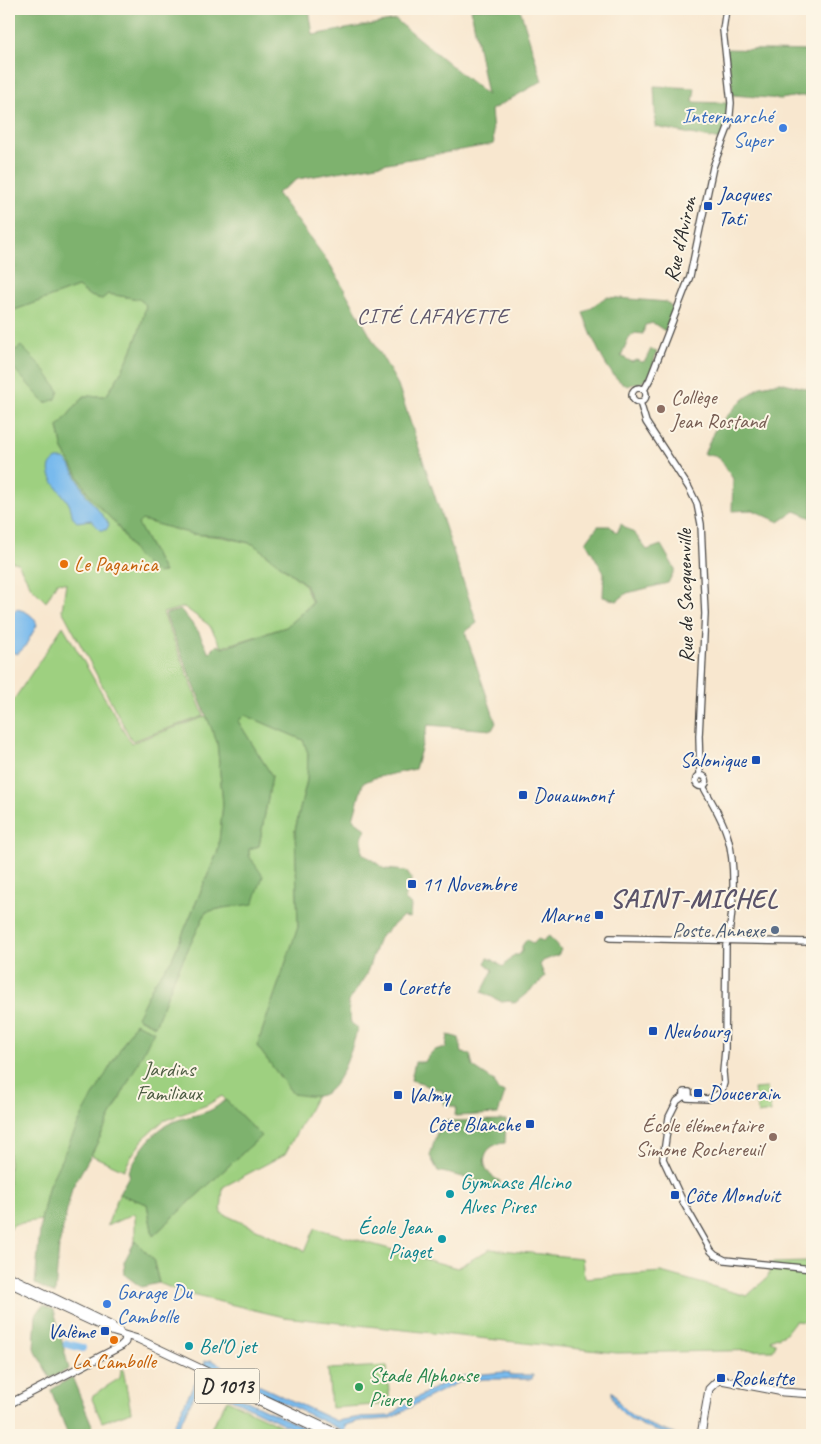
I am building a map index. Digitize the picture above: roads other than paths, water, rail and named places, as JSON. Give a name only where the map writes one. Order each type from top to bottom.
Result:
[{"type":"main road","name":"D 1013","points":[[9,1276],[110,1325],[136,1343],[329,1435]]},
{"type":"main road","name":"D 1013","points":[[9,1283],[126,1336],[140,1339],[341,1435]]},
{"type":"main road","points":[[9,1404],[121,1346],[125,1342],[126,1336]]},
{"type":"main road","points":[[701,1435],[709,1389],[721,1380],[783,1392],[812,1394]]},
{"type":"street","name":"Rue d'Aviron","points":[[644,390],[690,276],[711,175],[729,124],[731,103],[723,30],[726,9]]},
{"type":"street","points":[[637,388],[644,390],[646,396],[640,402],[633,399],[632,393],[637,388]]},
{"type":"street","name":"Rue de Sacquenville","points":[[640,402],[646,422],[697,504],[702,524],[705,604],[699,736],[700,775],[706,778],[703,786],[717,811],[728,839],[732,878],[732,911],[728,940]]},
{"type":"street","points":[[610,938],[812,942]]},
{"type":"street","points":[[728,940],[726,945],[724,1083],[721,1093],[712,1098],[686,1096],[677,1101],[669,1117],[663,1159],[682,1202],[715,1256],[725,1260],[812,1269]]},
{"type":"water","points":[[57,459],[64,459],[70,465],[87,496],[107,521],[109,525],[106,530],[100,530],[91,520],[77,522],[73,518],[69,504],[50,475],[49,469],[51,464]]},
{"type":"water","points":[[16,609],[29,614],[37,625],[24,648],[17,654],[9,651],[9,620]]},
{"type":"water","points":[[212,1360],[243,1378],[336,1421],[361,1417],[390,1416],[407,1403],[446,1382],[464,1376],[504,1372],[510,1373],[510,1375],[533,1375],[532,1379],[484,1379],[459,1382],[390,1419],[359,1421],[344,1426],[346,1427],[344,1431],[235,1380],[219,1371],[220,1369],[204,1366],[205,1361]]},
{"type":"water","points":[[198,1376],[202,1380],[320,1435],[307,1435],[200,1384],[176,1431],[173,1435],[167,1435],[171,1431]]},
{"type":"water","points":[[612,1391],[620,1405],[634,1417],[678,1435],[647,1428],[626,1416],[613,1400]]},
{"type":"waterway","points":[[67,1344],[82,1348]]},
{"type":"place","name":"Intermarché Super","points":[[783,128]]},
{"type":"place","name":"Jacques Tati","points":[[708,206]]},
{"type":"place","name":"Collège Jean Rostand","points":[[661,409]]},
{"type":"place","name":"Le Paganica","points":[[64,564]]},
{"type":"place","name":"Salonique","points":[[756,760]]},
{"type":"place","name":"Douaumont","points":[[523,795]]},
{"type":"place","name":"11 Novembre","points":[[412,884]]},
{"type":"place","name":"Marne","points":[[599,915]]},
{"type":"place","name":"Poste Annexe","points":[[775,930]]},
{"type":"place","name":"Lorette","points":[[388,987]]},
{"type":"place","name":"Neubourg","points":[[653,1031]]},
{"type":"place","name":"Doucerain","points":[[698,1093]]},
{"type":"place","name":"Valmy","points":[[398,1095]]},
{"type":"place","name":"Côte Blanche","points":[[530,1124]]},
{"type":"place","name":"École élémentaire Simone Rochereuil","points":[[773,1137]]},
{"type":"place","name":"Gymnase Alcino Alves Pires","points":[[450,1194]]},
{"type":"place","name":"Côte Monduit","points":[[675,1195]]},
{"type":"place","name":"École Jean Piaget","points":[[442,1239]]},
{"type":"place","name":"Garage Du Cambolle","points":[[107,1304]]},
{"type":"place","name":"Valème","points":[[105,1331]]},
{"type":"place","name":"La Cambolle","points":[[114,1340]]},
{"type":"place","name":"Bel'O jet","points":[[189,1346]]},
{"type":"place","name":"Rochette","points":[[721,1378]]},
{"type":"place","name":"Stade Alphonse Pierre","points":[[359,1387]]},
{"type":"district","name":"CITÉ LAFAYETTE","points":[[433,315]]},
{"type":"district","name":"SAINT-MICHEL","points":[[694,898]]},
{"type":"park label","name":"Jardins Familiaux","points":[[169,1081]]}]
